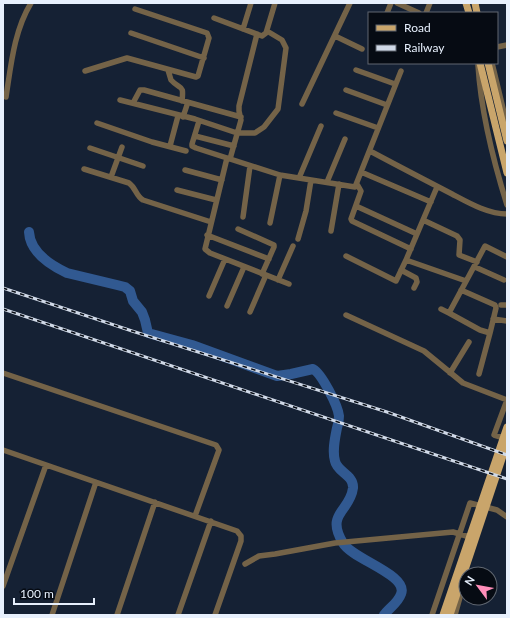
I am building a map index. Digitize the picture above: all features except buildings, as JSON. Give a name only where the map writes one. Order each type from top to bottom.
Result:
[{"type":"main road","points":[[479,64],[489,84],[507,141]]},
{"type":"main road","points":[[488,64],[489,84]]},
{"type":"main road","points":[[504,131],[507,173]]},
{"type":"main road","points":[[443,615],[507,427]]},
{"type":"main road","points":[[450,615],[507,444]]},
{"type":"street","points":[[6,97],[12,54],[21,23],[31,3]]},
{"type":"street","points":[[243,29],[251,3]]},
{"type":"street","points":[[214,18],[257,34],[265,35],[276,3]]},
{"type":"street","points":[[302,104],[350,3]]},
{"type":"street","points":[[386,12],[391,3]]},
{"type":"street","points":[[397,3],[417,12]]},
{"type":"street","points":[[85,71],[127,58],[196,77],[200,73],[210,38],[207,33],[135,9]]},
{"type":"street","points":[[120,100],[199,121],[237,133],[255,133],[264,127],[278,109],[286,48],[282,40],[267,31]]},
{"type":"street","points":[[130,33],[204,58]]},
{"type":"street","points":[[257,34],[239,106],[241,117],[234,146],[216,200],[205,249],[206,251],[244,267],[289,284]]},
{"type":"street","points":[[334,36],[362,49]]},
{"type":"street","points":[[479,64],[482,107],[507,205]]},
{"type":"street","points":[[492,64],[504,131]]},
{"type":"street","points":[[168,70],[171,80],[183,90],[185,102],[170,146]]},
{"type":"street","points":[[356,70],[395,84]]},
{"type":"street","points":[[199,121],[192,144],[194,147],[280,175],[356,187],[401,71]]},
{"type":"street","points":[[133,103],[140,90],[241,117]]},
{"type":"street","points":[[346,90],[387,105]]},
{"type":"street","points":[[336,113],[378,128]]},
{"type":"street","points":[[97,123],[152,142],[186,150]]},
{"type":"street","points":[[299,178],[321,126]]},
{"type":"street","points":[[194,136],[234,146]]},
{"type":"street","points":[[327,182],[344,138]]},
{"type":"street","points":[[111,177],[122,147]]},
{"type":"street","points":[[90,148],[143,166]]},
{"type":"street","points":[[370,151],[438,187],[487,210],[507,214]]},
{"type":"street","points":[[243,217],[250,166]]},
{"type":"street","points":[[84,169],[132,185],[137,194],[144,200],[211,222]]},
{"type":"street","points":[[185,170],[222,180]]},
{"type":"street","points":[[361,172],[431,202]]},
{"type":"street","points":[[270,223],[280,175]]},
{"type":"street","points":[[298,239],[306,211],[311,180]]},
{"type":"street","points":[[331,231],[339,184]]},
{"type":"street","points":[[356,184],[361,191],[351,219],[352,221],[411,249]]},
{"type":"street","points":[[346,256],[396,281],[438,187]]},
{"type":"street","points":[[177,190],[216,200]]},
{"type":"street","points":[[356,206],[417,234]]},
{"type":"street","points":[[423,220],[457,236],[460,240],[459,255],[504,280]]},
{"type":"street","points":[[238,229],[274,245],[250,312]]},
{"type":"street","points":[[208,235],[269,259]]},
{"type":"street","points":[[278,280],[293,246]]},
{"type":"street","points":[[449,313],[485,246],[507,257]]},
{"type":"street","points":[[209,296],[225,259]]},
{"type":"street","points":[[406,260],[466,282]]},
{"type":"street","points":[[227,306],[244,267]]},
{"type":"street","points":[[401,270],[416,278],[417,282],[414,288]]},
{"type":"street","points":[[461,290],[495,305],[496,308],[479,374]]},
{"type":"street","points":[[441,309],[480,330],[490,333]]},
{"type":"street","points":[[346,315],[424,352],[467,385],[507,400],[494,435],[507,439]]},
{"type":"street","points":[[493,319],[507,321]]},
{"type":"street","points":[[450,373],[469,342]]},
{"type":"street","points":[[3,373],[216,445],[219,450],[195,516]]},
{"type":"street","points":[[3,450],[234,529],[241,536],[241,541],[215,615]]},
{"type":"street","points":[[3,586],[46,464]]},
{"type":"street","points":[[52,615],[96,482]]},
{"type":"street","points":[[117,615],[155,502]]},
{"type":"street","points":[[432,615],[470,503],[497,510],[507,517]]},
{"type":"street","points":[[469,566],[488,508]]},
{"type":"street","points":[[178,615],[210,521]]},
{"type":"street","points":[[245,564],[259,556],[335,543],[350,543],[453,532],[477,539]]},
{"type":"street","points":[[455,615],[458,604]]},
{"type":"waterway","points":[[29,232],[30,239],[37,252],[54,266],[67,273],[125,287],[130,291],[133,301],[142,312],[148,333],[192,345],[277,376],[313,369],[317,372],[329,391],[338,411],[339,416],[334,444],[336,465],[353,484],[351,496],[337,519],[338,533],[348,549],[389,574],[397,580],[401,587],[400,597],[384,615]]},
{"type":"railway","points":[[3,288],[132,331],[387,412],[507,455]]},
{"type":"railway","points":[[3,309],[507,479]]}]
